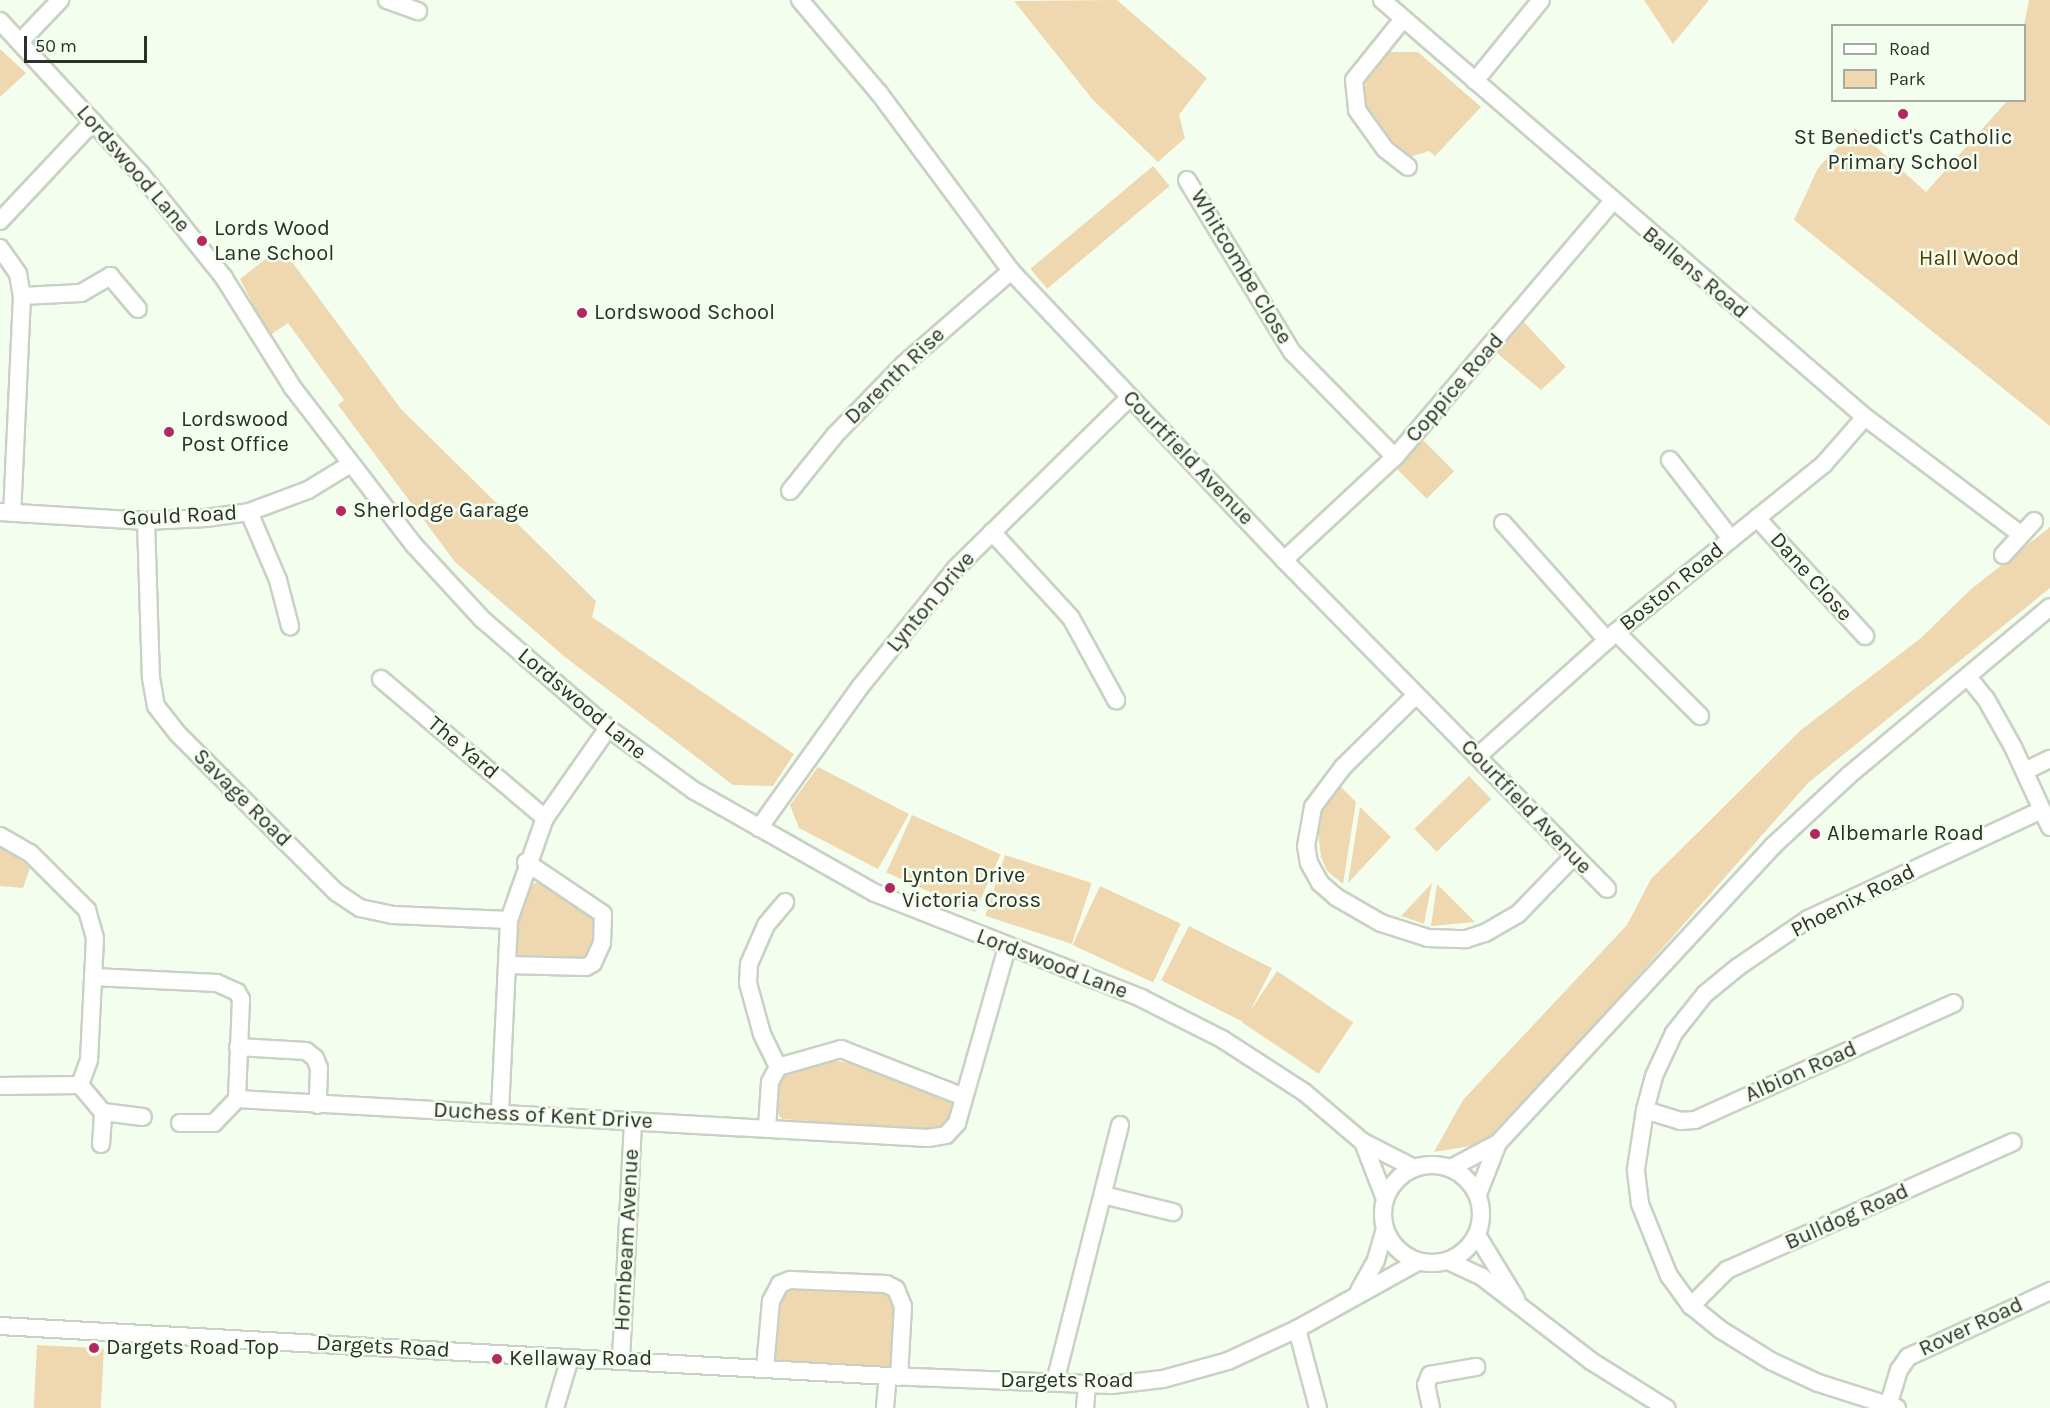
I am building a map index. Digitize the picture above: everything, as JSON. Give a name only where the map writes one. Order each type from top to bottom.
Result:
[{"type":"street","points":[[21,41],[60,0]]},
{"type":"street","points":[[387,0],[418,11]]},
{"type":"street","name":"Courtfield Avenue","points":[[801,0],[879,93],[1011,271],[1284,560],[1607,889]]},
{"type":"street","name":"Ballens Road","points":[[1382,0],[1612,202],[1865,417],[2019,533]]},
{"type":"street","points":[[1475,81],[1541,0]]},
{"type":"street","points":[[1403,19],[1354,80],[1357,110],[1385,149],[1408,167]]},
{"type":"street","name":"Lordswood Lane","points":[[0,21],[21,41],[140,173],[224,278],[293,388],[349,465],[414,545],[482,619],[608,728],[693,790],[875,893],[1006,948],[1093,978],[1194,1023],[1304,1092],[1363,1142],[1414,1168]]},
{"type":"street","points":[[0,221],[93,122]]},
{"type":"street","name":"Whitcombe Close","points":[[1187,180],[1292,352],[1395,457]]},
{"type":"street","name":"Coppice Road","points":[[1284,560],[1395,457],[1612,202]]},
{"type":"street","points":[[0,248],[18,274],[22,296],[6,513]]},
{"type":"street","points":[[100,262],[138,309]]},
{"type":"street","name":"Darenth Rise","points":[[790,491],[835,435],[904,364],[1011,271]]},
{"type":"street","points":[[22,296],[81,293],[110,276]]},
{"type":"street","name":"Lynton Drive","points":[[759,828],[860,687],[950,575],[1129,398]]},
{"type":"street","name":"Boston Road","points":[[1478,756],[1612,636],[1824,464],[1865,417]]},
{"type":"street","points":[[1670,460],[1731,539]]},
{"type":"street","name":"Gould Road","points":[[6,513],[146,521],[249,512],[308,490],[349,465]]},
{"type":"street","points":[[249,512],[278,580],[290,626]]},
{"type":"street","name":"Dane Close","points":[[1757,518],[1865,636]]},
{"type":"street","name":"Savage Road","points":[[146,521],[151,678],[156,706],[177,733],[336,892],[360,908],[393,915],[509,920]]},
{"type":"street","points":[[2003,555],[2019,533],[2034,521]]},
{"type":"street","points":[[1503,523],[1612,636],[1700,716]]},
{"type":"street","points":[[992,532],[1071,618],[1116,700]]},
{"type":"street","points":[[1451,1168],[1498,1143],[1773,846],[1848,776],[2050,607]]},
{"type":"street","points":[[1968,677],[1986,699],[2025,771],[2050,827]]},
{"type":"street","name":"The Yard","points":[[381,679],[545,818]]},
{"type":"street","points":[[1416,695],[1343,767],[1313,807],[1306,846],[1313,874],[1320,883],[1336,897],[1381,923],[1428,939],[1466,939],[1485,933],[1518,914],[1574,856]]},
{"type":"street","points":[[500,1112],[509,920],[526,862],[545,818],[608,728]]},
{"type":"street","points":[[2025,771],[2050,759]]},
{"type":"street","name":"Phoenix Road","points":[[1892,1407],[1818,1383],[1771,1361],[1721,1330],[1691,1306],[1669,1276],[1640,1204],[1636,1169],[1645,1110],[1654,1076],[1674,1033],[1705,994],[1738,967],[1808,919],[2042,810]]},
{"type":"street","points":[[0,836],[30,853],[87,910],[95,938],[89,1060],[80,1085]]},
{"type":"street","points":[[508,965],[586,967],[593,963],[602,944],[603,914],[526,862]]},
{"type":"street","points":[[778,1067],[762,1034],[748,983],[748,964],[766,925],[785,902]]},
{"type":"street","name":"Duchess of Kent Drive","points":[[237,1099],[318,1105],[500,1112],[928,1138],[946,1134],[952,1129],[964,1097],[1006,948]]},
{"type":"street","points":[[93,977],[231,986],[241,999],[237,1099],[214,1123],[180,1123]]},
{"type":"street","name":"Albion Road","points":[[1645,1110],[1680,1120],[1695,1120],[1954,1004]]},
{"type":"street","points":[[238,1047],[306,1051],[315,1058],[319,1068],[318,1105]]},
{"type":"street","points":[[767,1128],[770,1082],[778,1067],[841,1049],[964,1097]]},
{"type":"street","points":[[0,1086],[80,1085]]},
{"type":"street","points":[[80,1085],[102,1112],[101,1144]]},
{"type":"street","points":[[102,1112],[143,1117]]},
{"type":"street","name":"Hornbeam Avenue","points":[[621,1359],[633,1121]]},
{"type":"street","points":[[1055,1383],[1120,1125]]},
{"type":"street","name":"Lordswood Lane","points":[[1363,1142],[1385,1199],[1385,1228]]},
{"type":"street","points":[[1478,1194],[1498,1143]]},
{"type":"street","name":"Bulldog Road","points":[[1691,1306],[1727,1270],[2013,1143]]},
{"type":"street","points":[[1385,1199],[1396,1180],[1414,1168],[1432,1164],[1451,1168],[1467,1179],[1478,1194],[1482,1215],[1477,1235],[1465,1251],[1448,1261]]},
{"type":"street","points":[[1103,1195],[1173,1212]]},
{"type":"street","points":[[1385,1228],[1403,1254],[1418,1262],[1448,1261],[1482,1277],[1518,1302],[1591,1362],[1666,1408]]},
{"type":"street","points":[[1359,1291],[1376,1260],[1385,1228]]},
{"type":"street","points":[[1477,1235],[1518,1302]]},
{"type":"street","name":"Dargets Road","points":[[0,1326],[1087,1385],[1163,1379],[1228,1362],[1296,1329],[1359,1291],[1418,1262]]},
{"type":"street","points":[[765,1368],[771,1301],[780,1284],[790,1280],[886,1284],[896,1288],[903,1306],[893,1376],[885,1408]]},
{"type":"street","name":"Rover Road","points":[[1892,1407],[1899,1371],[1908,1356],[2050,1291]]},
{"type":"street","points":[[1296,1329],[1318,1408]]},
{"type":"street","points":[[555,1408],[570,1358]]},
{"type":"street","points":[[1431,1408],[1426,1385],[1430,1375],[1476,1367]]},
{"type":"street","points":[[1085,1408],[1087,1385]]},
{"type":"green space","points":[[1117,0],[1207,78],[1179,115],[1185,138],[1158,162],[1093,100],[1014,1]]},
{"type":"green space","points":[[1644,0],[1709,0],[1673,44]]},
{"type":"green space","name":"Hall Wood","points":[[2029,0],[2050,0],[2050,426],[1794,220],[1818,168],[1855,128],[1926,192],[2006,102],[2026,102],[2024,24]]},
{"type":"green space","points":[[0,49],[26,73],[0,97]]},
{"type":"green space","points":[[1386,52],[1418,52],[1481,107],[1435,156],[1429,151],[1410,157],[1399,153],[1364,105],[1366,76]]},
{"type":"green space","points":[[1153,166],[1170,186],[1047,289],[1030,269]]},
{"type":"green space","points":[[281,247],[401,409],[596,601],[592,617],[794,754],[773,786],[733,785],[565,657],[455,562],[338,405],[344,400],[288,323],[269,336],[240,279]]},
{"type":"green space","points":[[1524,322],[1566,367],[1541,390],[1497,353]]},
{"type":"green space","points":[[1421,438],[1454,471],[1427,499],[1393,466]]},
{"type":"green space","points":[[2050,527],[2050,588],[1808,783],[1586,1035],[1482,1144],[1434,1152],[1463,1100],[1627,925],[1651,879],[1801,730],[1921,638],[1970,590]]},
{"type":"green space","points":[[818,767],[909,814],[878,869],[799,828],[790,805]]},
{"type":"green space","points":[[1469,776],[1491,799],[1437,852],[1414,829]]},
{"type":"green space","points":[[1341,787],[1356,802],[1343,884],[1327,871],[1321,857],[1317,823],[1322,809]]},
{"type":"green space","points":[[1360,807],[1391,837],[1348,883]]},
{"type":"green space","points":[[912,815],[1001,854],[975,912],[886,873]]},
{"type":"green space","points":[[0,842],[30,868],[23,888],[0,886]]},
{"type":"green space","points":[[1005,855],[1092,883],[1072,944],[985,916]]},
{"type":"green space","points":[[544,883],[599,920],[599,928],[585,960],[518,957],[514,954],[513,931],[529,886]]},
{"type":"green space","points":[[1432,883],[1424,924],[1401,916]]},
{"type":"green space","points":[[1437,884],[1475,922],[1431,926]]},
{"type":"green space","points":[[1100,886],[1181,924],[1153,983],[1073,945]]},
{"type":"green space","points":[[1189,926],[1272,968],[1244,1023],[1161,980]]},
{"type":"green space","points":[[1277,971],[1353,1022],[1319,1074],[1242,1022]]},
{"type":"green space","points":[[830,1060],[864,1065],[950,1098],[955,1114],[942,1128],[931,1130],[782,1119],[778,1114],[777,1089],[782,1077],[790,1070]]},
{"type":"green space","points":[[780,1284],[896,1289],[899,1377],[765,1368]]},
{"type":"green space","points":[[37,1345],[104,1349],[101,1408],[34,1408]]},
{"type":"place","name":"St Benedict's Catholic Primary School","points":[[1903,114]]},
{"type":"place","name":"Lords Wood Lane School","points":[[202,241]]},
{"type":"place","name":"Lordswood School","points":[[582,313]]},
{"type":"place","name":"Lordswood Post Office","points":[[169,432]]},
{"type":"place","name":"Sherlodge Garage","points":[[341,511]]},
{"type":"place","name":"Albemarle Road","points":[[1815,834]]},
{"type":"place","name":"Lynton Drive Victoria Cross","points":[[890,888]]},
{"type":"place","name":"Dargets Road Top","points":[[94,1348]]},
{"type":"place","name":"Kellaway Road","points":[[497,1359]]}]
